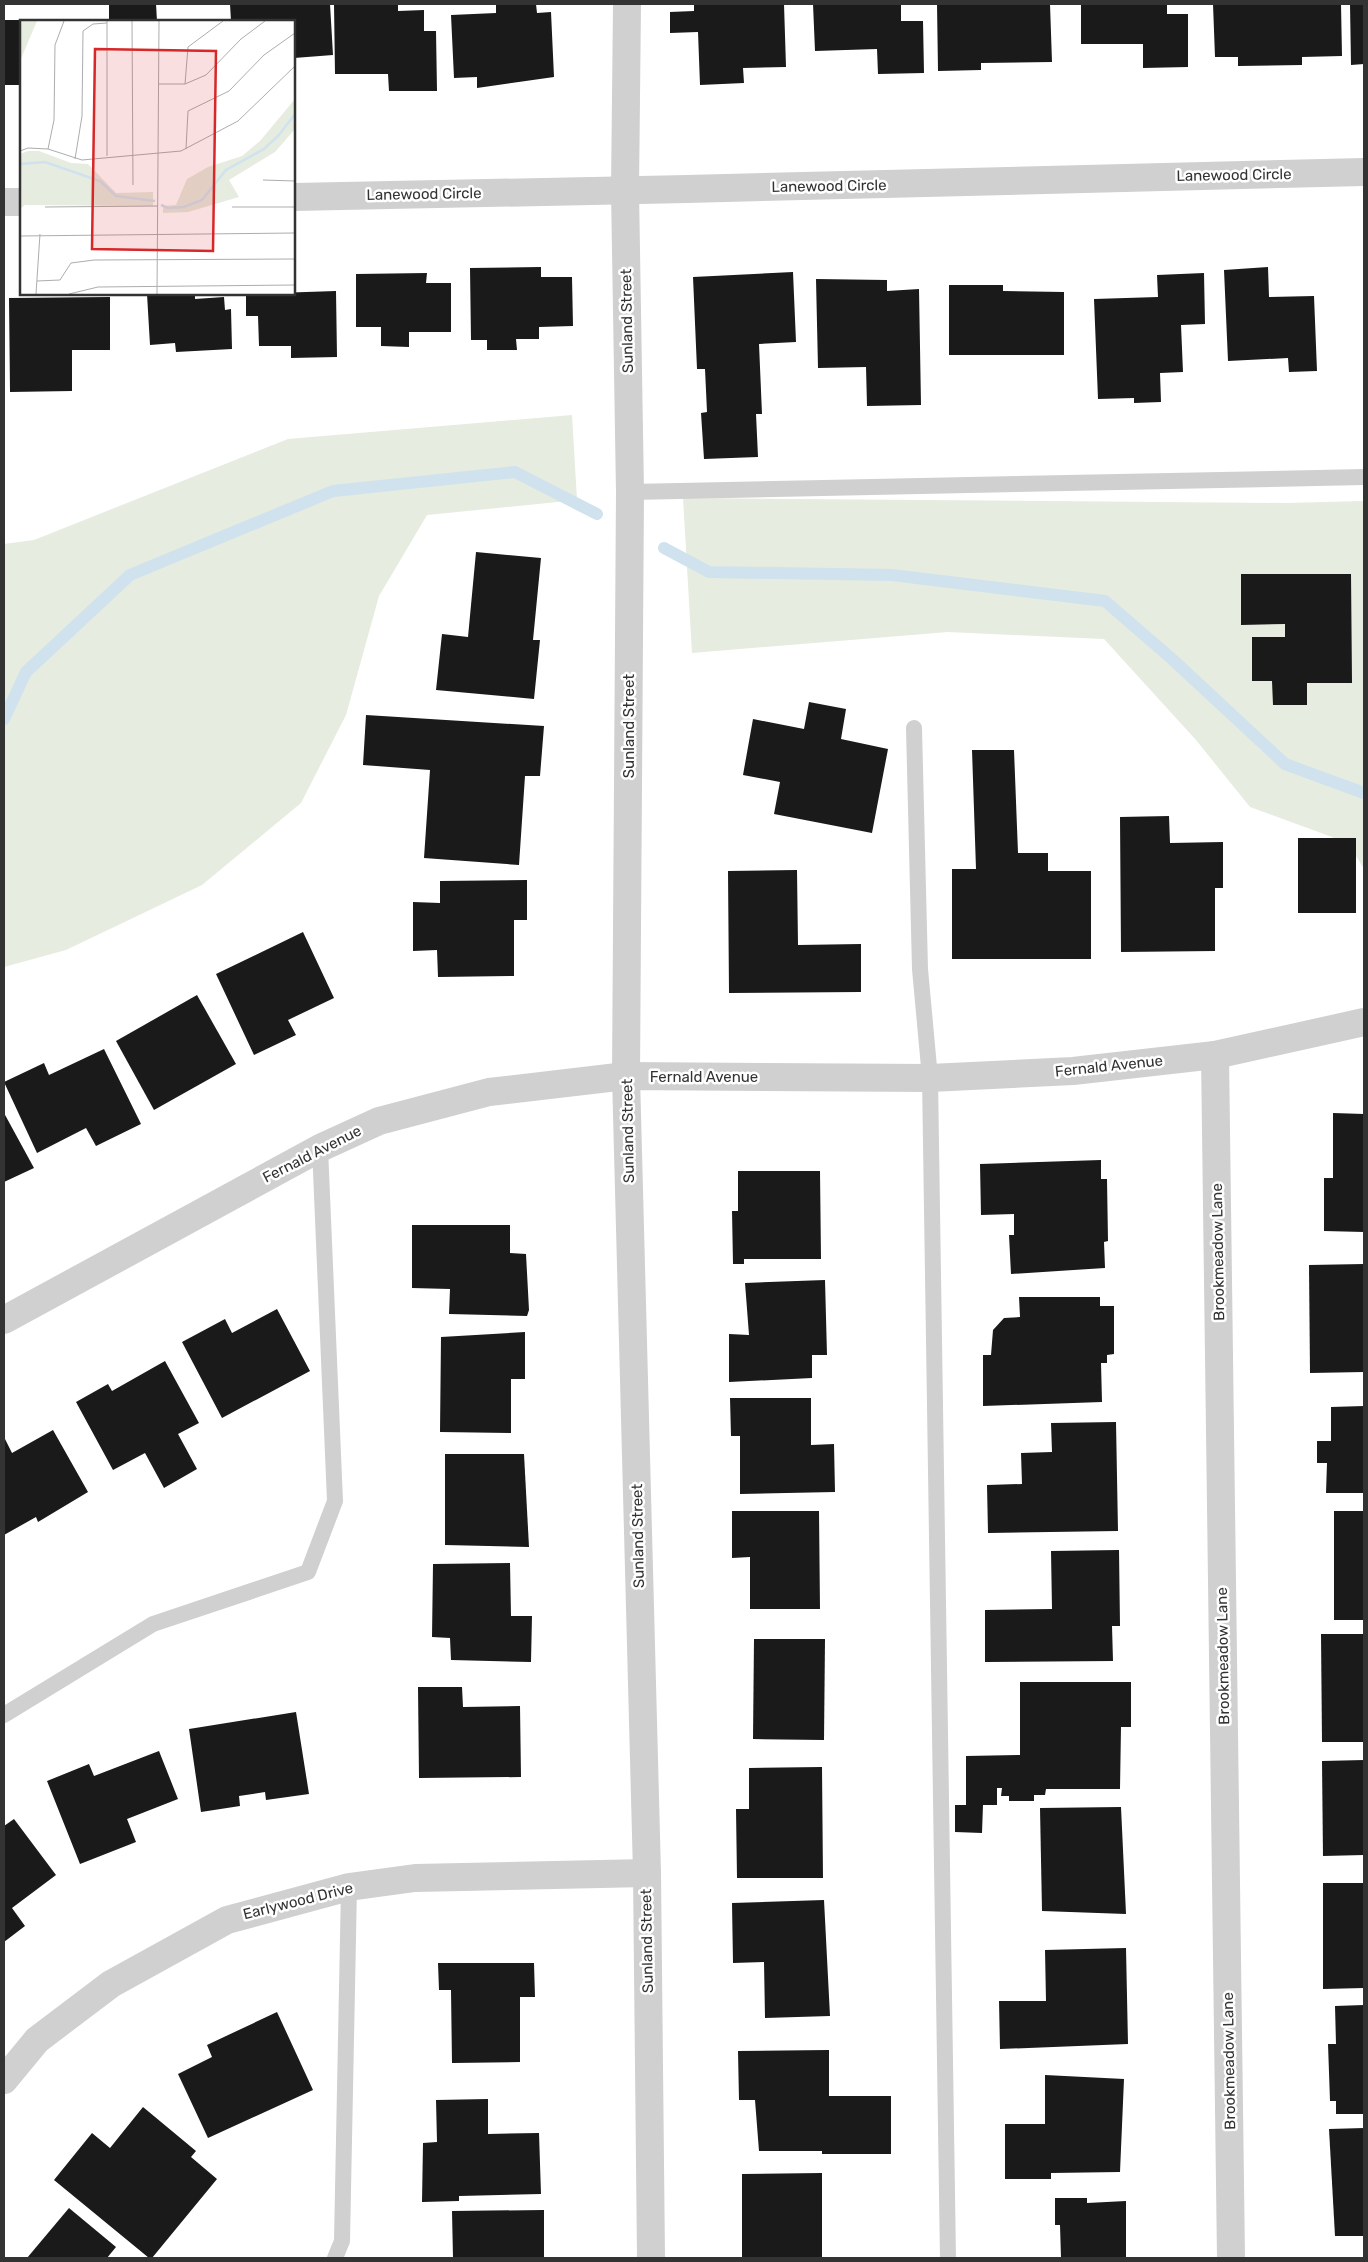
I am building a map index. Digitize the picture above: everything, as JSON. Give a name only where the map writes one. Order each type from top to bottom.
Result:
[{"type":"street","name":"Sunland Street","points":[[627,4],[625,190],[630,492],[626,1076],[647,1873],[651,2258]]},
{"type":"street","name":"Lanewood Circle","points":[[295,197],[1364,172]]},
{"type":"street","points":[[4,202],[20,202]]},
{"type":"street","name":"Fernald Avenue","points":[[4,1320],[320,1148],[379,1121],[489,1092],[626,1076],[930,1078],[1073,1071],[1215,1055],[1364,1022]]},
{"type":"street","name":"Brookmeadow Lane","points":[[1215,1055],[1232,2258]]},
{"type":"street","name":"Earlywood Drive","points":[[4,2080],[37,2040],[111,1984],[227,1920],[350,1886],[414,1878],[647,1873]]},
{"type":"lane","points":[[630,492],[1364,477]]},
{"type":"lane","points":[[914,728],[920,969],[930,1078],[948,2258]]},
{"type":"lane","points":[[4,1715],[153,1624],[308,1572],[335,1500],[320,1148]]},
{"type":"lane","points":[[335,2258],[342,2241],[350,1886]]},
{"type":"shaded area","points":[[572,415],[577,500],[427,515],[379,596],[346,715],[301,803],[202,885],[66,950],[4,967],[4,544],[34,540],[288,439]]},
{"type":"shaded area","points":[[683,498],[1286,503],[1364,501],[1364,869],[1356,856],[1332,837],[1250,807],[1196,740],[1104,639],[948,632],[692,653]]},
{"type":"building","points":[[109,4],[156,4],[157,20],[109,20]]},
{"type":"building","points":[[230,4],[330,4],[333,55],[295,58],[295,20],[231,20]]},
{"type":"building","points":[[334,4],[398,4],[398,11],[424,10],[424,31],[436,31],[437,91],[389,91],[388,74],[335,74]]},
{"type":"building","points":[[496,4],[536,4],[537,13],[551,12],[554,77],[477,88],[477,77],[454,78],[451,15],[496,13]]},
{"type":"building","points":[[694,4],[784,4],[786,67],[743,68],[744,83],[700,85],[698,32],[670,33],[670,12],[694,11]]},
{"type":"building","points":[[813,4],[901,4],[901,21],[923,21],[924,73],[878,74],[877,49],[815,51]]},
{"type":"building","points":[[937,4],[1050,4],[1052,62],[981,63],[981,70],[938,71]]},
{"type":"building","points":[[1081,4],[1167,4],[1167,14],[1188,14],[1188,67],[1143,68],[1143,44],[1081,44]]},
{"type":"building","points":[[1213,4],[1341,4],[1342,56],[1302,57],[1302,65],[1238,66],[1238,57],[1215,57]]},
{"type":"building","points":[[1350,4],[1364,4],[1364,64],[1351,65]]},
{"type":"building","points":[[95,19],[95,20],[36,20]]},
{"type":"building","points":[[4,20],[20,20],[20,85],[4,85]]},
{"type":"building","points":[[541,267],[541,277],[572,277],[573,326],[539,327],[539,339],[516,339],[517,350],[487,350],[487,340],[471,340],[470,268]]},
{"type":"building","points":[[1268,267],[1269,297],[1314,296],[1317,371],[1289,372],[1288,358],[1228,361],[1224,270]]},
{"type":"building","points":[[793,272],[796,342],[759,344],[762,414],[756,414],[758,457],[704,459],[701,413],[707,412],[705,369],[697,369],[693,277]]},
{"type":"building","points":[[427,273],[426,283],[451,283],[451,332],[409,332],[409,347],[381,346],[381,327],[356,327],[356,274]]},
{"type":"building","points":[[1204,273],[1205,324],[1181,325],[1183,372],[1160,373],[1161,402],[1134,403],[1134,398],[1098,399],[1094,299],[1158,297],[1157,275]]},
{"type":"building","points":[[816,279],[887,280],[887,291],[919,289],[921,405],[867,406],[866,367],[818,368]]},
{"type":"building","points":[[949,285],[1003,285],[1003,291],[1064,292],[1064,355],[949,355]]},
{"type":"building","points":[[336,291],[337,357],[291,358],[291,346],[259,346],[258,316],[246,316],[246,295],[295,295],[295,292]]},
{"type":"building","points":[[147,295],[195,295],[195,299],[224,297],[225,310],[231,309],[232,349],[176,352],[175,343],[150,345]]},
{"type":"building","points":[[110,297],[110,350],[72,350],[72,391],[10,392],[9,298]]},
{"type":"building","points":[[476,552],[541,558],[533,640],[540,640],[534,699],[436,690],[442,634],[468,637]]},
{"type":"building","points":[[1241,574],[1351,574],[1352,683],[1307,683],[1307,705],[1273,705],[1272,681],[1252,681],[1252,637],[1285,637],[1285,624],[1241,625]]},
{"type":"building","points":[[809,702],[846,709],[841,739],[888,749],[872,833],[774,814],[780,782],[743,775],[753,719],[804,729]]},
{"type":"building","points":[[366,715],[544,726],[540,776],[525,776],[519,865],[424,858],[430,770],[363,765]]},
{"type":"building","points":[[972,750],[1014,750],[1018,853],[1048,853],[1048,871],[1091,871],[1091,959],[952,959],[952,869],[976,869]]},
{"type":"building","points":[[1169,816],[1170,843],[1223,842],[1223,888],[1215,888],[1215,951],[1121,952],[1120,817]]},
{"type":"building","points":[[1298,838],[1356,838],[1356,913],[1298,913]]},
{"type":"building","points":[[797,870],[798,945],[861,944],[861,992],[729,993],[728,871]]},
{"type":"building","points":[[527,880],[527,920],[514,920],[514,976],[438,977],[437,950],[413,951],[413,902],[440,903],[440,881]]},
{"type":"building","points":[[303,932],[334,998],[288,1020],[296,1035],[254,1055],[216,974]]},
{"type":"building","points":[[197,995],[236,1064],[154,1110],[116,1041]]},
{"type":"building","points":[[104,1049],[141,1124],[96,1146],[86,1128],[37,1153],[4,1082],[44,1063],[49,1075]]},
{"type":"building","points":[[4,1113],[34,1168],[4,1182]]},
{"type":"building","points":[[1333,1113],[1364,1114],[1364,1232],[1324,1231],[1324,1178],[1333,1178]]},
{"type":"building","points":[[1101,1160],[1101,1179],[1107,1179],[1108,1241],[1104,1242],[1105,1268],[1011,1274],[1009,1235],[1014,1235],[1014,1214],[981,1215],[980,1164]]},
{"type":"building","points":[[738,1171],[820,1171],[821,1259],[744,1259],[744,1264],[733,1264],[732,1211],[738,1211]]},
{"type":"building","points":[[412,1225],[510,1225],[510,1253],[526,1254],[529,1310],[527,1316],[449,1314],[450,1289],[412,1288]]},
{"type":"building","points":[[1364,1264],[1364,1372],[1310,1373],[1309,1265]]},
{"type":"building","points":[[825,1280],[827,1355],[812,1355],[812,1378],[729,1382],[729,1334],[749,1335],[745,1283]]},
{"type":"building","points":[[1019,1297],[1100,1297],[1100,1306],[1114,1306],[1114,1354],[1107,1355],[1107,1363],[1101,1363],[1102,1402],[983,1406],[983,1355],[991,1355],[993,1330],[1004,1318],[1020,1317]]},
{"type":"building","points":[[277,1309],[310,1371],[222,1418],[182,1342],[225,1319],[232,1333]]},
{"type":"building","points":[[525,1332],[525,1379],[511,1379],[511,1433],[440,1432],[441,1337]]},
{"type":"building","points":[[165,1361],[199,1423],[178,1434],[197,1469],[164,1488],[145,1453],[113,1470],[76,1402],[108,1384],[112,1391]]},
{"type":"building","points":[[730,1398],[811,1398],[811,1445],[834,1444],[835,1492],[740,1494],[740,1436],[731,1436]]},
{"type":"building","points":[[1364,1406],[1364,1493],[1326,1493],[1327,1463],[1317,1463],[1317,1441],[1331,1441],[1331,1407]]},
{"type":"building","points":[[1116,1422],[1118,1531],[988,1533],[987,1485],[1022,1484],[1021,1453],[1052,1452],[1051,1423]]},
{"type":"building","points":[[53,1430],[88,1492],[38,1522],[36,1517],[4,1535],[4,1437],[12,1453]]},
{"type":"building","points":[[445,1454],[524,1454],[529,1547],[445,1545]]},
{"type":"building","points":[[732,1511],[819,1511],[820,1609],[750,1609],[750,1557],[732,1558]]},
{"type":"building","points":[[1334,1511],[1364,1511],[1364,1620],[1334,1620]]},
{"type":"building","points":[[1119,1550],[1120,1626],[1112,1626],[1113,1661],[985,1662],[985,1610],[1052,1609],[1051,1551]]},
{"type":"building","points":[[510,1563],[511,1616],[532,1616],[531,1662],[451,1660],[450,1638],[432,1637],[433,1564]]},
{"type":"building","points":[[1321,1634],[1364,1634],[1364,1742],[1322,1742]]},
{"type":"building","points":[[754,1639],[825,1639],[824,1740],[753,1739]]},
{"type":"building","points":[[1020,1682],[1131,1682],[1131,1727],[1121,1727],[1120,1789],[1046,1789],[1045,1795],[1034,1795],[1034,1801],[1009,1801],[1009,1796],[1001,1796],[1002,1788],[997,1788],[997,1805],[983,1805],[982,1833],[955,1832],[955,1805],[966,1805],[966,1756],[1020,1755]]},
{"type":"building","points":[[418,1687],[462,1687],[463,1707],[520,1706],[521,1777],[419,1778]]},
{"type":"building","points":[[296,1712],[309,1794],[266,1800],[265,1792],[239,1796],[240,1806],[201,1812],[189,1729]]},
{"type":"building","points":[[159,1751],[178,1799],[127,1819],[136,1842],[80,1864],[47,1781],[89,1764],[94,1776]]},
{"type":"building","points":[[1364,1760],[1364,1855],[1323,1856],[1322,1761]]},
{"type":"building","points":[[822,1767],[823,1878],[737,1878],[736,1809],[749,1809],[749,1768]]},
{"type":"building","points":[[1121,1807],[1126,1914],[1042,1911],[1040,1808]]},
{"type":"building","points":[[14,1819],[56,1875],[12,1908],[25,1926],[4,1942],[4,1826]]},
{"type":"building","points":[[1323,1883],[1364,1883],[1364,1988],[1323,1989]]},
{"type":"building","points":[[824,1900],[830,2016],[765,2018],[764,1962],[733,1963],[732,1903]]},
{"type":"building","points":[[1126,1948],[1128,2044],[1000,2049],[999,2001],[1046,2001],[1045,1950]]},
{"type":"building","points":[[438,1963],[534,1963],[535,1997],[520,1997],[520,2062],[452,2063],[451,1990],[439,1990]]},
{"type":"building","points":[[1364,2005],[1364,2114],[1336,2114],[1336,2101],[1330,2101],[1328,2044],[1336,2044],[1335,2006]]},
{"type":"building","points":[[277,2012],[313,2090],[208,2138],[178,2074],[212,2057],[207,2045]]},
{"type":"building","points":[[829,2050],[829,2096],[891,2096],[891,2154],[822,2154],[822,2151],[759,2151],[755,2100],[739,2100],[738,2051]]},
{"type":"building","points":[[1045,2075],[1124,2079],[1120,2172],[1051,2173],[1051,2179],[1005,2179],[1005,2124],[1045,2124]]},
{"type":"building","points":[[488,2099],[488,2134],[539,2133],[541,2194],[459,2196],[459,2201],[422,2202],[423,2143],[437,2142],[436,2100]]},
{"type":"building","points":[[143,2107],[196,2151],[191,2157],[217,2179],[152,2258],[149,2258],[54,2180],[92,2133],[110,2148]]},
{"type":"building","points":[[1364,2128],[1364,2236],[1335,2236],[1329,2129]]},
{"type":"building","points":[[822,2173],[822,2258],[742,2258],[742,2174]]},
{"type":"building","points":[[1055,2198],[1087,2198],[1087,2203],[1126,2201],[1126,2258],[1061,2258],[1060,2225],[1055,2225]]},
{"type":"building","points":[[69,2208],[116,2247],[107,2258],[27,2258]]},
{"type":"building","points":[[544,2210],[544,2258],[453,2258],[452,2211]]},
{"type":"waterway","points":[[4,719],[26,672],[130,575],[333,491],[515,472],[597,514]]},
{"type":"waterway","points":[[664,548],[709,572],[892,575],[1105,601],[1172,659],[1285,764],[1364,793]]}]
